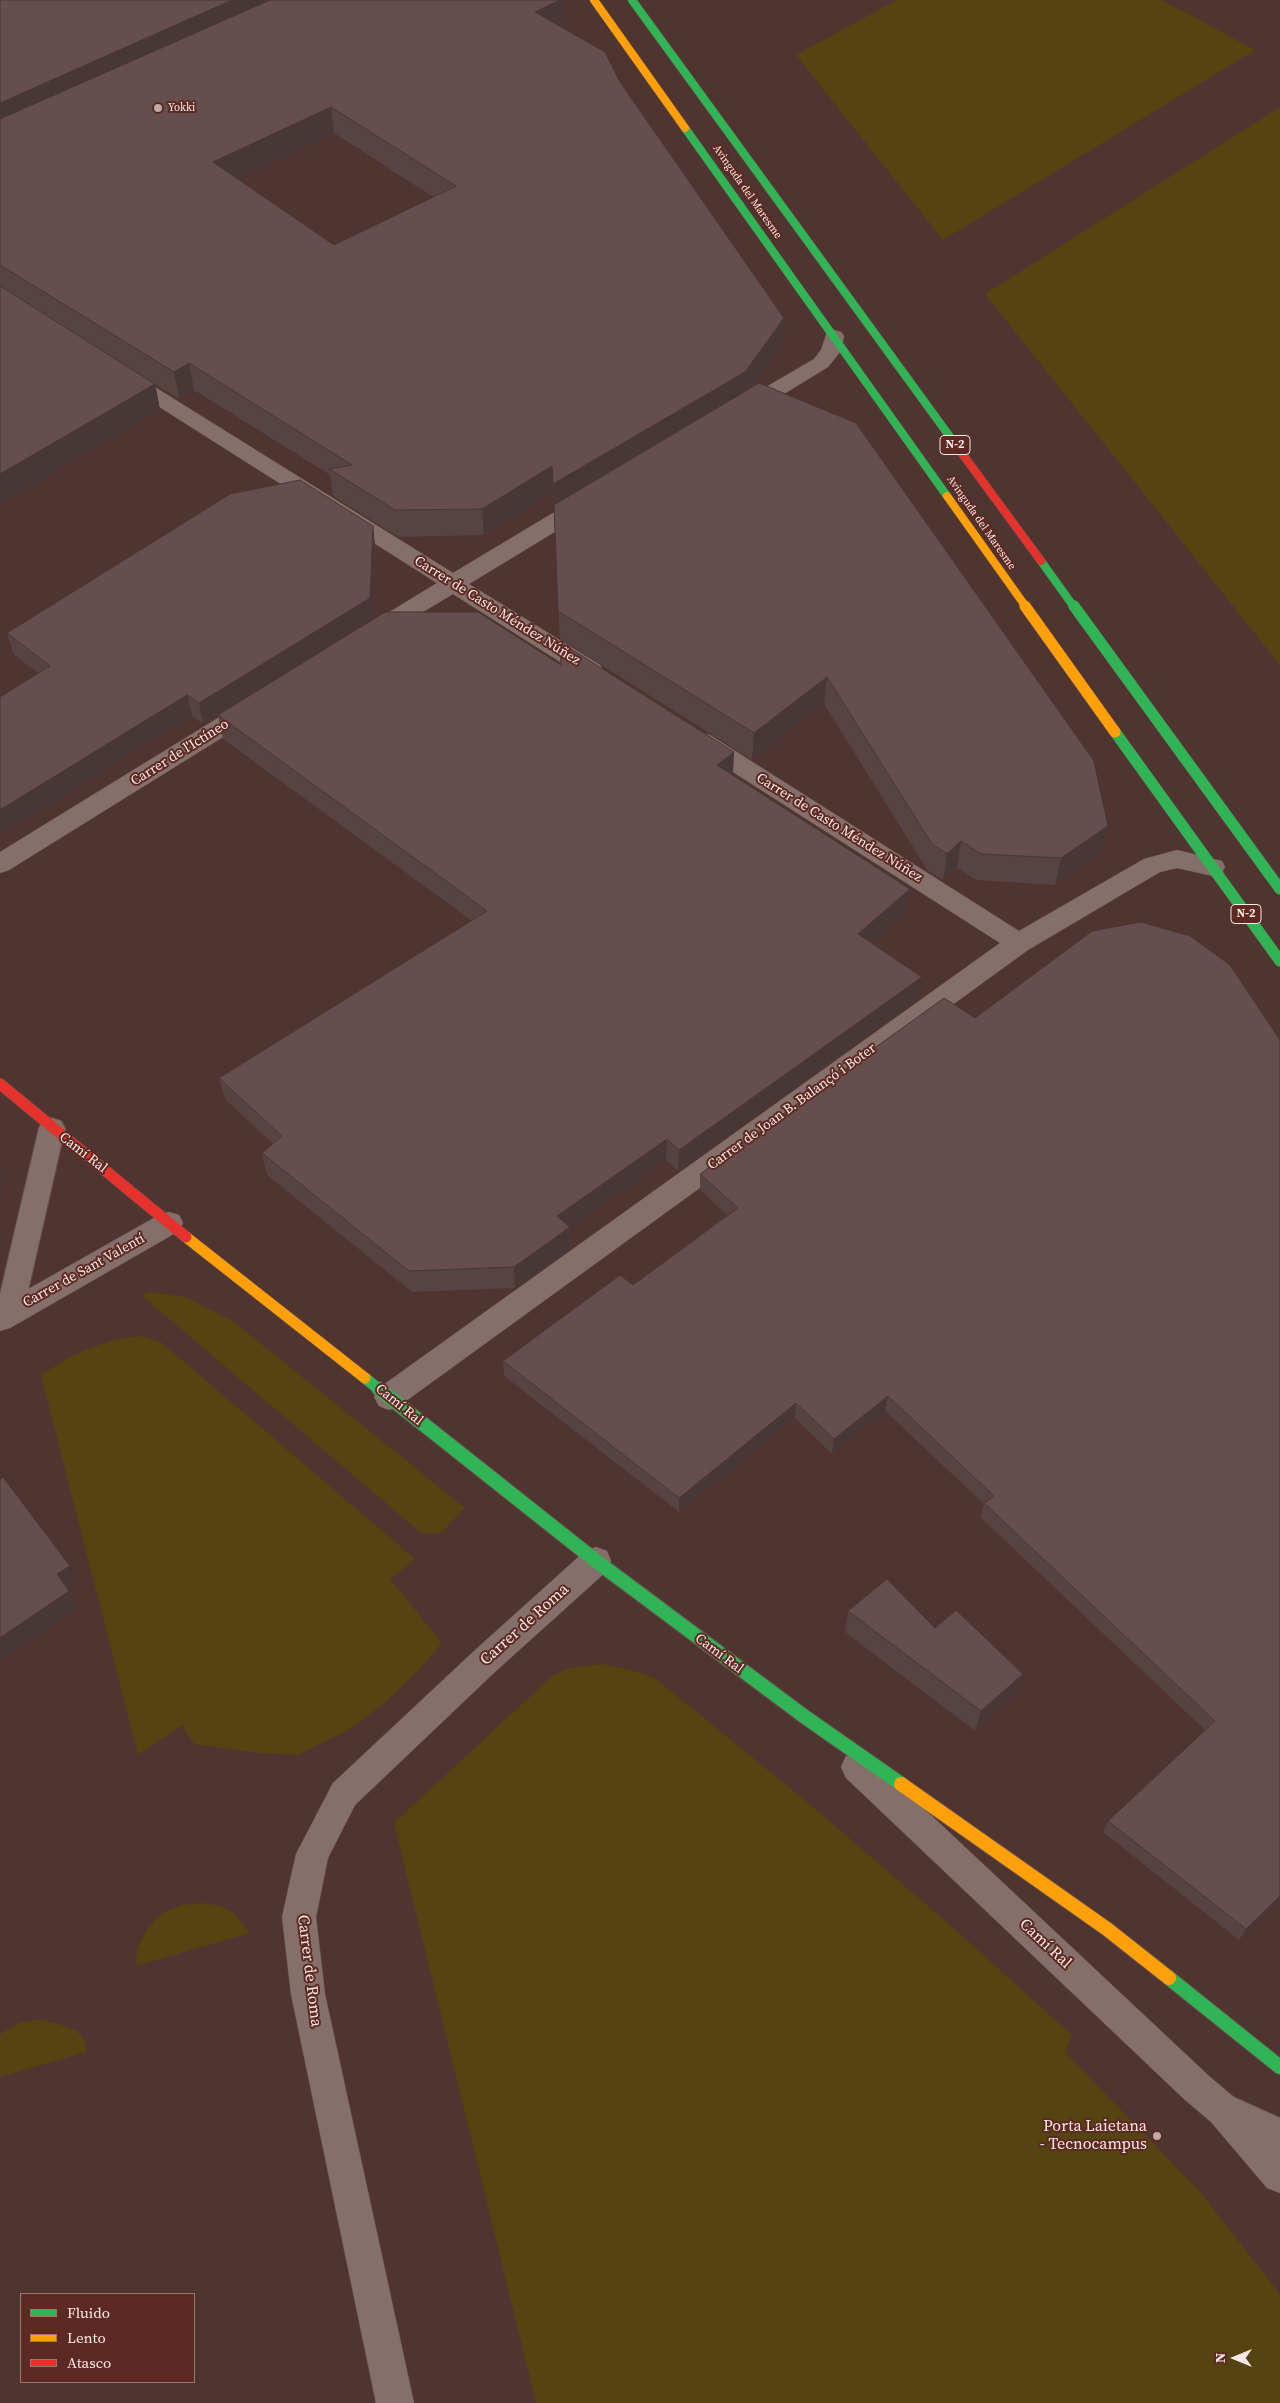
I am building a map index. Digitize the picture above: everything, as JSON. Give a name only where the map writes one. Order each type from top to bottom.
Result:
[{"type":"main road","name":"Avinguda del Maresme","points":[[594,0],[1280,961]]},
{"type":"main road","name":"Avinguda del Maresme","points":[[632,0],[1280,889]]},
{"type":"main road","name":"Camí Ral","points":[[0,1084],[169,1222],[596,1561],[806,1717],[1107,1929],[1280,2067]]},
{"type":"street","points":[[727,419],[821,363],[831,351],[834,336]]},
{"type":"street","name":"Carrer de Casto Méndez Núñez","points":[[112,369],[612,684]]},
{"type":"street","points":[[353,644],[607,491]]},
{"type":"street","name":"Carrer de l'Ictíneo","points":[[0,864],[271,696]]},
{"type":"street","name":"Carrer de Casto Méndez Núñez","points":[[688,732],[1019,942]]},
{"type":"street","name":"Carrer de Joan B. Balançó i Boter","points":[[390,1397],[1019,942],[1153,865],[1177,859],[1213,867]]},
{"type":"street","name":"Carrer de Sant Valentí","points":[[5,1316],[169,1222]]},
{"type":"street","name":"Carrer de Roma","points":[[395,2403],[308,1994],[298,1917],[312,1854],[344,1794],[485,1661],[596,1561]]},
{"type":"street","name":"Camí Ral","points":[[806,1717],[1223,2110],[1280,2175]]},
{"type":"lane","points":[[5,1316],[52,1128]]},
{"type":"lane","points":[[1223,2110],[1280,2136]]},
{"type":"shaded area","points":[[897,0],[1162,0],[1255,50],[943,240],[796,55]]},
{"type":"shaded area","points":[[1280,107],[1280,665],[985,294]]},
{"type":"shaded area","points":[[151,1292],[185,1297],[234,1322],[465,1508],[440,1534],[421,1533],[141,1295]]},
{"type":"shaded area","points":[[140,1336],[161,1342],[415,1559],[390,1579],[442,1643],[416,1673],[381,1706],[347,1731],[297,1755],[258,1753],[194,1744],[182,1725],[138,1755],[41,1375],[68,1358],[95,1346],[117,1339]]},
{"type":"shaded area","points":[[602,1664],[628,1669],[655,1678],[813,1807],[950,1925],[1072,2035],[1065,2052],[1200,2192],[1280,2294],[1280,2403],[536,2403],[394,1823],[553,1675],[570,1668]]},
{"type":"shaded area","points":[[204,1903],[221,1906],[233,1913],[250,1933],[136,1966],[137,1948],[147,1929],[162,1913],[181,1905]]},
{"type":"shaded area","points":[[38,2019],[60,2024],[77,2031],[85,2041],[86,2052],[0,2077],[0,2034],[19,2023]]},
{"type":"building","points":[[0,0],[232,0],[0,103]]},
{"type":"building","points":[[270,0],[560,0],[535,12],[605,52],[620,82],[784,318],[745,372],[553,484],[552,466],[482,509],[395,510],[329,469],[352,465],[189,363],[174,372],[0,265],[0,119]],"holes":[[[331,107],[456,186],[334,245],[213,162]]]},
{"type":"building","points":[[0,286],[155,384],[0,474]]},
{"type":"building","points":[[759,383],[856,423],[1094,761],[1108,826],[1061,858],[981,854],[961,841],[947,854],[932,844],[827,677],[754,733],[558,611],[554,505]]},
{"type":"building","points":[[300,480],[373,526],[370,598],[199,703],[187,695],[0,810],[0,697],[50,666],[7,633],[230,494]]},
{"type":"building","points":[[385,612],[478,612],[561,665],[560,642],[734,752],[717,765],[910,889],[858,934],[922,977],[679,1150],[667,1139],[557,1216],[570,1227],[514,1267],[409,1271],[262,1153],[282,1136],[219,1078],[487,911],[218,715]]},
{"type":"building","points":[[1141,922],[1190,936],[1230,965],[1280,1040],[1280,1896],[1246,1929],[1108,1821],[1215,1721],[984,1503],[994,1496],[888,1396],[834,1439],[796,1403],[679,1498],[503,1361],[620,1275],[633,1285],[738,1208],[700,1174],[944,998],[975,1018],[1092,931]]},
{"type":"building","points":[[3,1477],[70,1566],[57,1574],[69,1591],[0,1638],[0,1479]]},
{"type":"building","points":[[887,1579],[935,1628],[956,1610],[1023,1674],[981,1711],[848,1611]]},
{"type":"traffic: fast","points":[[632,0],[961,452]]},
{"type":"traffic: fast","points":[[685,128],[947,496]]},
{"type":"traffic: fast","points":[[1041,561],[1280,889]]},
{"type":"traffic: fast","points":[[1115,732],[1280,961]]},
{"type":"traffic: fast","points":[[365,1378],[596,1561],[805,1717],[901,1784]]},
{"type":"traffic: fast","points":[[1169,1978],[1280,2067]]},
{"type":"traffic: slow","points":[[594,0],[685,128]]},
{"type":"traffic: slow","points":[[947,496],[1115,732]]},
{"type":"traffic: slow","points":[[186,1237],[365,1378]]},
{"type":"traffic: slow","points":[[901,1784],[1107,1929],[1169,1978]]},
{"type":"traffic: jam","points":[[961,452],[1041,561]]},
{"type":"traffic: jam","points":[[0,1084],[186,1237]]},
{"type":"place","name":"Yokki","points":[[158,108]]},
{"type":"place","name":"Porta Laietana - Tecnocampus","points":[[1157,2136]]}]
